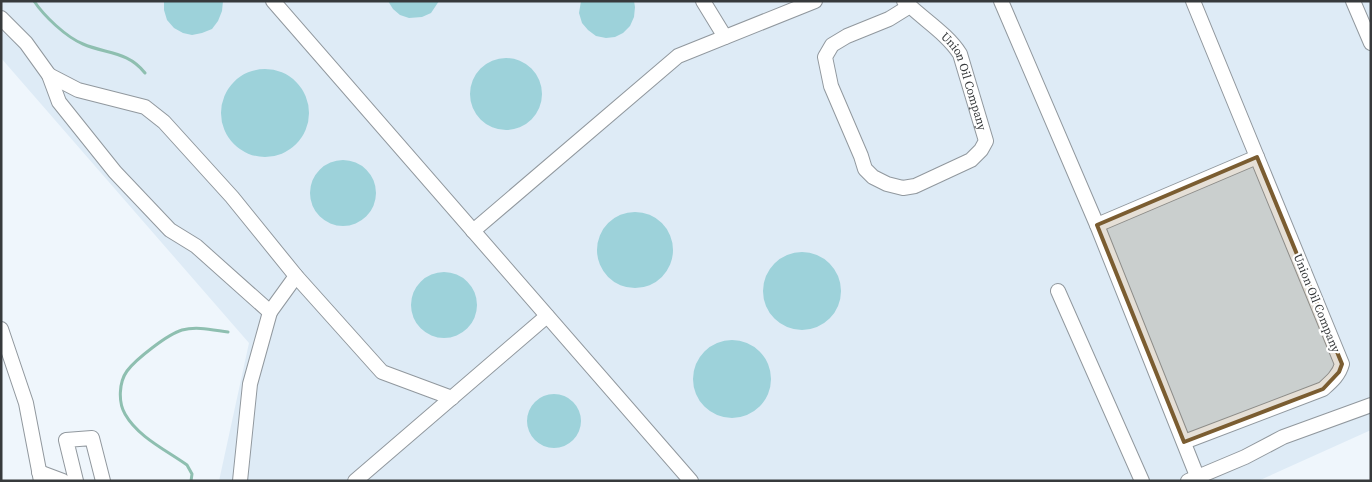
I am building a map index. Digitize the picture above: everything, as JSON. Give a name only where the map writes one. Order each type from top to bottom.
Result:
[{"type":"street","points":[[272,1],[691,481]]},
{"type":"street","points":[[703,1],[725,37]]},
{"type":"street","points":[[473,231],[678,56],[815,1]]},
{"type":"street","points":[[1002,1],[1097,225],[1184,442],[1193,478],[1245,457],[1283,437],[1371,405]]},
{"type":"street","points":[[1353,1],[1371,42]]},
{"type":"street","name":"Union Oil Company","points":[[1184,442],[1323,389],[1340,372],[1342,364],[1257,157],[1197,2]]},
{"type":"street","name":"Union Oil Company","points":[[907,4],[955,46],[960,54],[986,141],[982,150],[971,160],[915,186],[903,188],[887,184],[873,176],[865,168],[862,156],[831,86],[825,57],[832,46],[847,36],[889,19],[907,4]]},
{"type":"street","points":[[1,18],[26,43],[49,74],[59,102],[115,172],[170,230],[196,246],[270,312]]},
{"type":"street","points":[[49,74],[78,90],[145,107],[164,122],[232,198],[296,276],[382,372],[452,398]]},
{"type":"street","points":[[1097,225],[1257,157]]},
{"type":"street","points":[[240,481],[249,412],[270,312],[296,276]]},
{"type":"street","points":[[1058,291],[1142,481]]},
{"type":"street","points":[[355,481],[547,316]]},
{"type":"street","points":[[1,329],[26,403],[40,476],[63,481]]},
{"type":"street","points":[[76,481],[66,440],[92,438],[103,481]]},
{"type":"highlighted area","points":[[1257,157],[1342,364],[1339,372],[1323,389],[1184,442],[1097,225]]},
{"type":"shaded area","points":[[1,1],[1371,1],[1371,430],[1258,481],[219,481],[249,343],[1,58]]},
{"type":"building","points":[[164,1],[223,1],[222,11],[212,29],[192,35],[174,28],[167,20]]},
{"type":"building","points":[[388,1],[439,1],[431,13],[422,17],[409,18],[400,15]]},
{"type":"building","points":[[581,1],[634,1],[634,17],[630,26],[623,33],[615,37],[596,36],[582,23],[579,13]]},
{"type":"building","points":[[506,58],[526,64],[536,74],[542,94],[536,114],[526,124],[506,130],[486,124],[476,114],[470,94],[476,74],[486,64]]},
{"type":"building","points":[[265,69],[282,72],[296,82],[306,96],[309,113],[306,130],[296,144],[282,154],[265,157],[248,154],[234,144],[224,130],[221,113],[224,96],[234,82],[248,72]]},
{"type":"building","points":[[337,160],[349,160],[367,169],[374,180],[376,193],[374,206],[367,217],[356,224],[337,226],[324,221],[315,212],[310,199],[310,187],[315,174],[324,165]]},
{"type":"building","points":[[635,212],[649,215],[662,223],[670,236],[673,250],[670,264],[662,277],[649,285],[635,288],[621,285],[608,277],[600,264],[597,250],[600,236],[608,223],[621,215]]},
{"type":"building","points":[[794,252],[810,252],[824,258],[835,269],[841,283],[841,299],[835,313],[824,324],[810,330],[794,330],[780,324],[769,313],[763,299],[763,283],[769,269],[780,258]]},
{"type":"building","points":[[437,272],[451,272],[463,277],[472,286],[477,298],[475,318],[468,329],[451,338],[437,338],[425,333],[416,324],[411,312],[411,298],[416,286],[425,277]]},
{"type":"building","points":[[732,340],[747,343],[764,357],[768,364],[771,379],[768,394],[754,411],[747,415],[732,418],[717,415],[700,401],[696,394],[693,379],[696,364],[710,347],[717,343]]},
{"type":"building","points":[[549,394],[559,394],[573,402],[579,411],[581,421],[579,431],[573,440],[559,448],[549,448],[539,443],[532,436],[527,426],[527,416],[532,406],[539,399]]},
{"type":"waterway","points":[[34,1],[49,19],[76,41],[124,57],[145,73]]},
{"type":"waterway","points":[[191,481],[192,474],[187,465],[137,430],[125,414],[121,404],[120,392],[122,381],[127,371],[137,360],[176,332],[193,328],[228,332]]}]
